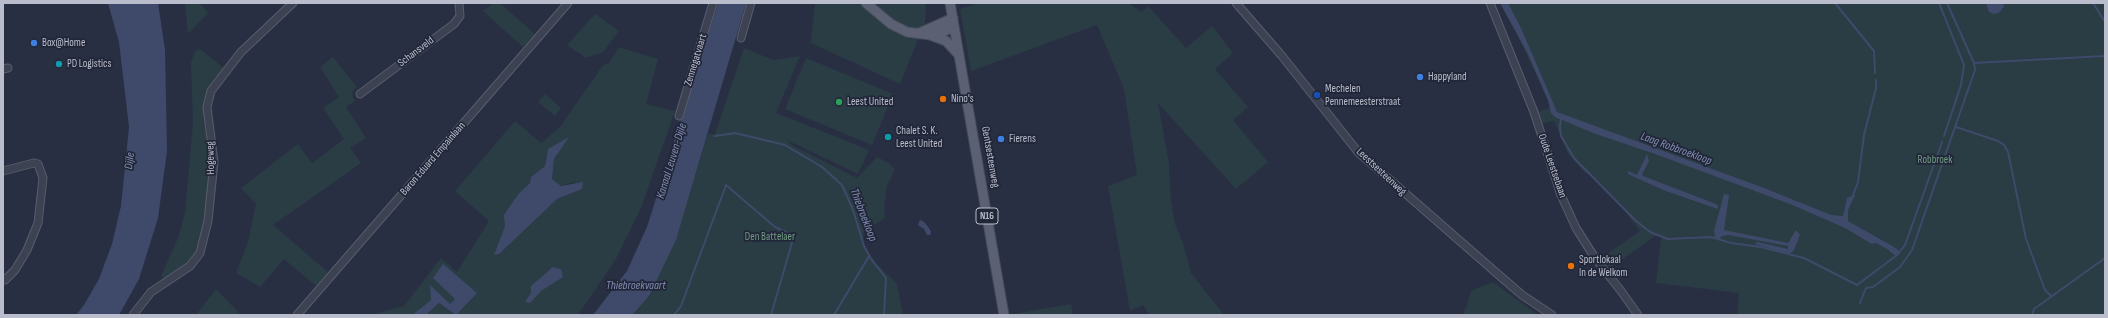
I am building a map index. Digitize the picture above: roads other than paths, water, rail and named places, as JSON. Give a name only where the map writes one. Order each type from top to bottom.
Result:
[{"type":"main road","points":[[866,3],[899,29],[930,35],[946,41],[959,55]]},
{"type":"main road","name":"Gentsesteenweg","points":[[950,3],[1004,315]]},
{"type":"main road","points":[[919,33],[954,22]]},
{"type":"main road","points":[[930,35],[943,32],[954,22]]},
{"type":"street","name":"Hogeweg","points":[[134,315],[151,292],[190,266],[200,253],[207,225],[214,162],[207,113],[211,91],[241,52],[293,3]]},
{"type":"street","name":"Schansveld","points":[[360,94],[454,24],[460,16],[459,3]]},
{"type":"street","name":"Baron Eduard Empainlaan","points":[[297,315],[568,3]]},
{"type":"street","name":"Zennegatvaart","points":[[679,116],[713,3]]},
{"type":"street","points":[[741,38],[751,3]]},
{"type":"street","name":"Leestsesteenweg","points":[[1236,3],[1282,56],[1358,152],[1505,281],[1552,315]]},
{"type":"street","name":"Oude Leestsebaan","points":[[1490,3],[1534,112],[1561,195],[1576,228],[1595,258],[1638,315]]},
{"type":"street","points":[[3,171],[34,162],[38,164],[43,178],[38,223],[15,270],[5,280],[3,278]]},
{"type":"water","name":"Dijle","points":[[108,3],[158,3],[165,50],[167,151],[158,218],[139,279],[119,315],[76,315],[84,305],[99,279],[112,244],[121,206],[129,127],[119,42]]},
{"type":"water","name":"Thiebroekvaart","points":[[718,3],[746,3],[676,240],[649,296],[632,315],[593,315],[627,271],[647,227]]},
{"type":"water","points":[[1500,3],[1508,3],[1521,28],[1557,112],[1764,188],[1831,215],[1843,216],[1847,198],[1855,195],[1848,210],[1848,221],[1894,247],[1900,254],[1896,256],[1876,243],[1872,244],[1845,228],[1790,204],[1655,154],[1593,133],[1555,117],[1551,113],[1548,100],[1528,54]]},
{"type":"water","points":[[1986,3],[2003,3],[2004,6],[2000,12],[1994,14],[1989,12]]},
{"type":"water","points":[[569,137],[554,159],[552,179],[561,186],[583,182],[582,189],[557,199],[499,254],[494,255],[505,226],[504,215],[519,193],[530,183],[531,177],[545,166],[548,149]]},
{"type":"water","points":[[1647,154],[1649,161],[1642,174],[1643,176],[1716,204],[1718,209],[1663,190],[1628,174],[1628,171],[1637,175]]},
{"type":"water","points":[[1724,194],[1729,195],[1724,230],[1788,243],[1796,230],[1800,235],[1794,250],[1791,253],[1787,253],[1755,244],[1757,242],[1788,249],[1788,246],[1729,235],[1722,236],[1719,239],[1715,237],[1714,231]]},
{"type":"water","points":[[920,220],[929,228],[931,232],[930,235],[927,235],[924,229],[918,225]]},
{"type":"water","points":[[443,264],[477,293],[456,315],[439,303],[426,315],[412,315],[431,300],[430,285],[450,304],[455,299],[433,278]]},
{"type":"water","points":[[553,267],[561,269],[563,277],[541,291],[530,303],[525,302],[531,293],[531,286]]},
{"type":"waterway","name":"Laag Robbroekloop","points":[[1835,3],[1874,51],[1875,73]]},
{"type":"waterway","points":[[1939,3],[1964,65],[1961,85],[1944,136]]},
{"type":"waterway","points":[[1860,303],[1866,288],[1873,287],[1900,267],[1912,250],[1975,70],[1974,63],[1947,3]]},
{"type":"waterway","points":[[2093,3],[2105,22]]},
{"type":"waterway","points":[[1974,63],[2105,56]]},
{"type":"waterway","points":[[1852,198],[1858,182],[1864,135],[1876,88],[1876,80]]},
{"type":"waterway","points":[[1561,118],[1561,136],[1574,158],[1635,220],[1650,232],[1668,239],[1711,237],[1731,243],[1761,247],[1804,258],[1857,285],[1897,255],[1905,245],[1942,142]]},
{"type":"waterway","points":[[1956,127],[1998,141],[2004,145],[2008,152],[2026,239],[2045,290],[2051,296]]},
{"type":"waterway","name":"Thiebroekloop","points":[[715,136],[735,133],[785,145],[822,167],[842,185],[853,210],[864,246],[871,259],[886,278],[884,315]]},
{"type":"waterway","points":[[674,315],[681,306],[726,185],[775,227],[794,236],[771,315]]},
{"type":"waterway","points":[[834,315],[869,256]]},
{"type":"waterway","points":[[2032,315],[2034,309],[2105,258]]},
{"type":"place","name":"Box@Home","points":[[34,43]]},
{"type":"place","name":"PD Logistics","points":[[59,64]]},
{"type":"place","name":"Happyland","points":[[1420,77]]},
{"type":"place","name":"Mechelen Pennemeesterstraat","points":[[1317,95]]},
{"type":"place","name":"Nino's","points":[[943,99]]},
{"type":"place","name":"Leest United","points":[[839,102]]},
{"type":"place","name":"Chalet S. K. Leest United","points":[[888,137]]},
{"type":"place","name":"Fierens","points":[[1001,139]]},
{"type":"place","name":"Sportlokaal In de Welkom","points":[[1571,266]]},
{"type":"park label","name":"Robbroek","points":[[1935,160]]},
{"type":"park label","name":"Den Battelaer","points":[[770,237]]},
{"type":"water label","name":"Kanaal Leuven-Dijle","points":[[672,161]]}]
